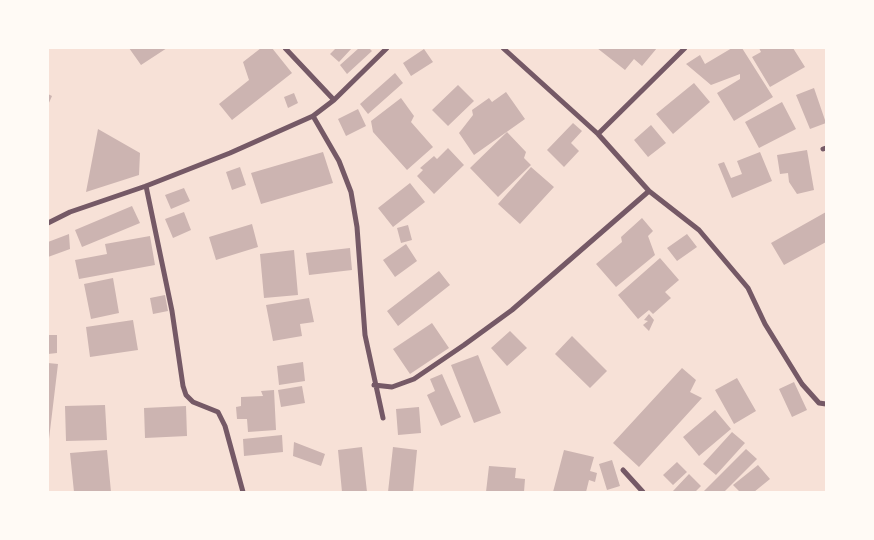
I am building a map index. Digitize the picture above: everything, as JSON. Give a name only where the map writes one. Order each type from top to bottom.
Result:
[{"type":"street","points":[[284,48],[334,100]]},
{"type":"street","points":[[48,223],[70,212],[146,186],[230,153],[313,116],[334,100],[387,48]]},
{"type":"street","points":[[503,48],[598,134],[649,191],[699,230],[748,288],[765,324],[802,384],[819,403],[826,404]]},
{"type":"street","points":[[598,134],[685,48]]},
{"type":"street","points":[[313,116],[339,160],[350,192],[357,227],[365,336],[374,385],[383,418]]},
{"type":"street","points":[[146,186],[170,302],[183,386],[186,395],[193,402],[218,412],[226,426],[242,492]]},
{"type":"street","points":[[374,385],[392,387],[414,379],[464,345],[512,310],[649,191]]},
{"type":"street","points":[[623,470],[643,492]]},
{"type":"building","points":[[129,48],[167,48],[141,65]]},
{"type":"building","points":[[261,48],[272,48],[292,73],[232,120],[219,104],[249,80],[243,62]]},
{"type":"building","points":[[336,48],[352,48],[339,62],[330,54]]},
{"type":"building","points":[[359,48],[369,48],[372,51],[347,74],[340,65]]},
{"type":"building","points":[[597,48],[657,48],[642,66],[634,59],[625,70]]},
{"type":"building","points":[[732,48],[742,48],[773,97],[734,121],[717,93],[740,79],[740,74],[711,85],[686,64],[700,55],[705,64]]},
{"type":"building","points":[[759,48],[793,48],[805,67],[770,87],[752,57],[761,52]]},
{"type":"building","points":[[424,49],[433,62],[411,76],[403,63]]},
{"type":"building","points":[[395,73],[403,83],[368,114],[360,104]]},
{"type":"building","points":[[694,83],[710,102],[673,134],[656,114]]},
{"type":"building","points":[[458,85],[474,101],[448,126],[432,110]]},
{"type":"building","points":[[814,88],[826,123],[810,129],[796,95]]},
{"type":"building","points":[[506,92],[525,119],[474,155],[459,133],[473,115],[472,110],[489,98],[492,102]]},
{"type":"building","points":[[294,93],[298,103],[288,108],[284,97]]},
{"type":"building","points":[[48,94],[52,96],[48,105]]},
{"type":"building","points":[[401,98],[414,116],[411,122],[433,147],[407,170],[373,132],[371,121]]},
{"type":"building","points":[[782,102],[796,129],[759,148],[745,122]]},
{"type":"building","points":[[358,109],[366,126],[346,136],[338,119]]},
{"type":"building","points":[[573,123],[582,131],[571,143],[579,151],[564,167],[547,150]]},
{"type":"building","points":[[651,125],[666,143],[648,157],[634,140]]},
{"type":"building","points":[[98,129],[140,153],[139,175],[86,192]]},
{"type":"building","points":[[507,132],[526,152],[524,158],[531,165],[498,197],[470,168]]},
{"type":"building","points":[[448,148],[464,165],[434,194],[417,176],[423,170],[420,168],[434,156],[437,159]]},
{"type":"building","points":[[807,150],[814,190],[797,194],[789,182],[788,173],[780,174],[777,155]]},
{"type":"building","points":[[323,152],[333,183],[261,204],[251,173]]},
{"type":"building","points":[[760,152],[772,181],[732,198],[718,164],[724,162],[731,178],[742,174],[737,161]]},
{"type":"building","points":[[240,167],[246,185],[232,190],[226,172]]},
{"type":"building","points":[[531,167],[554,187],[520,224],[498,204]]},
{"type":"building","points":[[410,183],[425,202],[393,227],[378,208]]},
{"type":"building","points":[[184,188],[190,201],[171,209],[165,195]]},
{"type":"building","points":[[132,206],[140,223],[82,247],[75,230]]},
{"type":"building","points":[[184,212],[191,230],[173,238],[165,219]]},
{"type":"building","points":[[826,212],[826,242],[784,265],[771,243]]},
{"type":"building","points":[[642,218],[653,231],[648,236],[655,255],[616,287],[596,264],[622,242],[621,237]]},
{"type":"building","points":[[252,224],[258,247],[216,260],[209,237]]},
{"type":"building","points":[[408,225],[412,240],[401,243],[397,228]]},
{"type":"building","points":[[69,234],[70,249],[48,257],[48,242]]},
{"type":"building","points":[[687,234],[697,247],[677,261],[667,248]]},
{"type":"building","points":[[150,236],[155,265],[79,279],[75,260],[107,254],[105,244]]},
{"type":"building","points":[[406,244],[417,261],[395,277],[383,260]]},
{"type":"building","points":[[350,248],[352,270],[309,275],[306,253]]},
{"type":"building","points":[[294,250],[298,295],[264,298],[260,254]]},
{"type":"building","points":[[660,258],[679,280],[665,292],[671,298],[653,314],[649,310],[638,319],[618,295]]},
{"type":"building","points":[[439,271],[450,285],[398,326],[387,311]]},
{"type":"building","points":[[113,278],[119,313],[91,319],[84,284]]},
{"type":"building","points":[[165,295],[168,311],[153,314],[150,298]]},
{"type":"building","points":[[309,298],[314,322],[300,324],[302,336],[273,341],[266,305]]},
{"type":"building","points":[[649,314],[654,320],[649,331],[643,325],[648,321],[644,320]]},
{"type":"building","points":[[133,320],[138,350],[90,357],[86,327]]},
{"type":"building","points":[[432,323],[449,348],[410,374],[393,349]]},
{"type":"building","points":[[510,331],[527,348],[507,366],[491,348]]},
{"type":"building","points":[[48,335],[57,335],[57,353],[48,354]]},
{"type":"building","points":[[572,336],[607,371],[590,388],[555,354]]},
{"type":"building","points":[[478,355],[501,413],[474,423],[451,365]]},
{"type":"building","points":[[303,362],[305,381],[279,385],[277,366]]},
{"type":"building","points":[[48,363],[58,364],[49,439],[48,438]]},
{"type":"building","points":[[682,368],[696,380],[690,392],[702,398],[639,467],[613,443]]},
{"type":"building","points":[[442,374],[461,417],[441,426],[427,395],[435,391],[430,379]]},
{"type":"building","points":[[737,378],[756,411],[734,424],[715,390]]},
{"type":"building","points":[[794,382],[807,410],[792,417],[779,389]]},
{"type":"building","points":[[302,386],[305,403],[281,407],[278,390]]},
{"type":"building","points":[[274,390],[276,430],[248,432],[247,419],[237,419],[236,407],[241,406],[241,397],[263,396],[261,391]]},
{"type":"building","points":[[105,405],[107,440],[66,441],[65,406]]},
{"type":"building","points":[[186,406],[187,436],[145,438],[144,408]]},
{"type":"building","points":[[419,407],[421,433],[398,435],[396,409]]},
{"type":"building","points":[[715,410],[731,429],[699,456],[683,437]]},
{"type":"building","points":[[732,432],[745,443],[716,475],[703,464]]},
{"type":"building","points":[[282,435],[283,452],[244,456],[243,439]]},
{"type":"building","points":[[294,442],[325,454],[321,466],[293,456]]},
{"type":"building","points":[[362,447],[367,492],[342,492],[338,450]]},
{"type":"building","points":[[393,447],[417,450],[413,492],[388,492]]},
{"type":"building","points":[[746,449],[757,459],[724,492],[703,492]]},
{"type":"building","points":[[107,450],[111,492],[74,492],[70,453]]},
{"type":"building","points":[[564,450],[594,457],[590,471],[597,473],[595,482],[589,480],[586,492],[553,492]]},
{"type":"building","points":[[612,460],[620,486],[607,490],[599,464]]},
{"type":"building","points":[[677,462],[687,472],[673,485],[663,475]]},
{"type":"building","points":[[758,465],[770,479],[754,492],[740,492],[733,485]]},
{"type":"building","points":[[489,466],[516,468],[515,478],[525,479],[524,492],[486,492]]},
{"type":"building","points":[[689,474],[701,486],[695,492],[673,491]]}]
